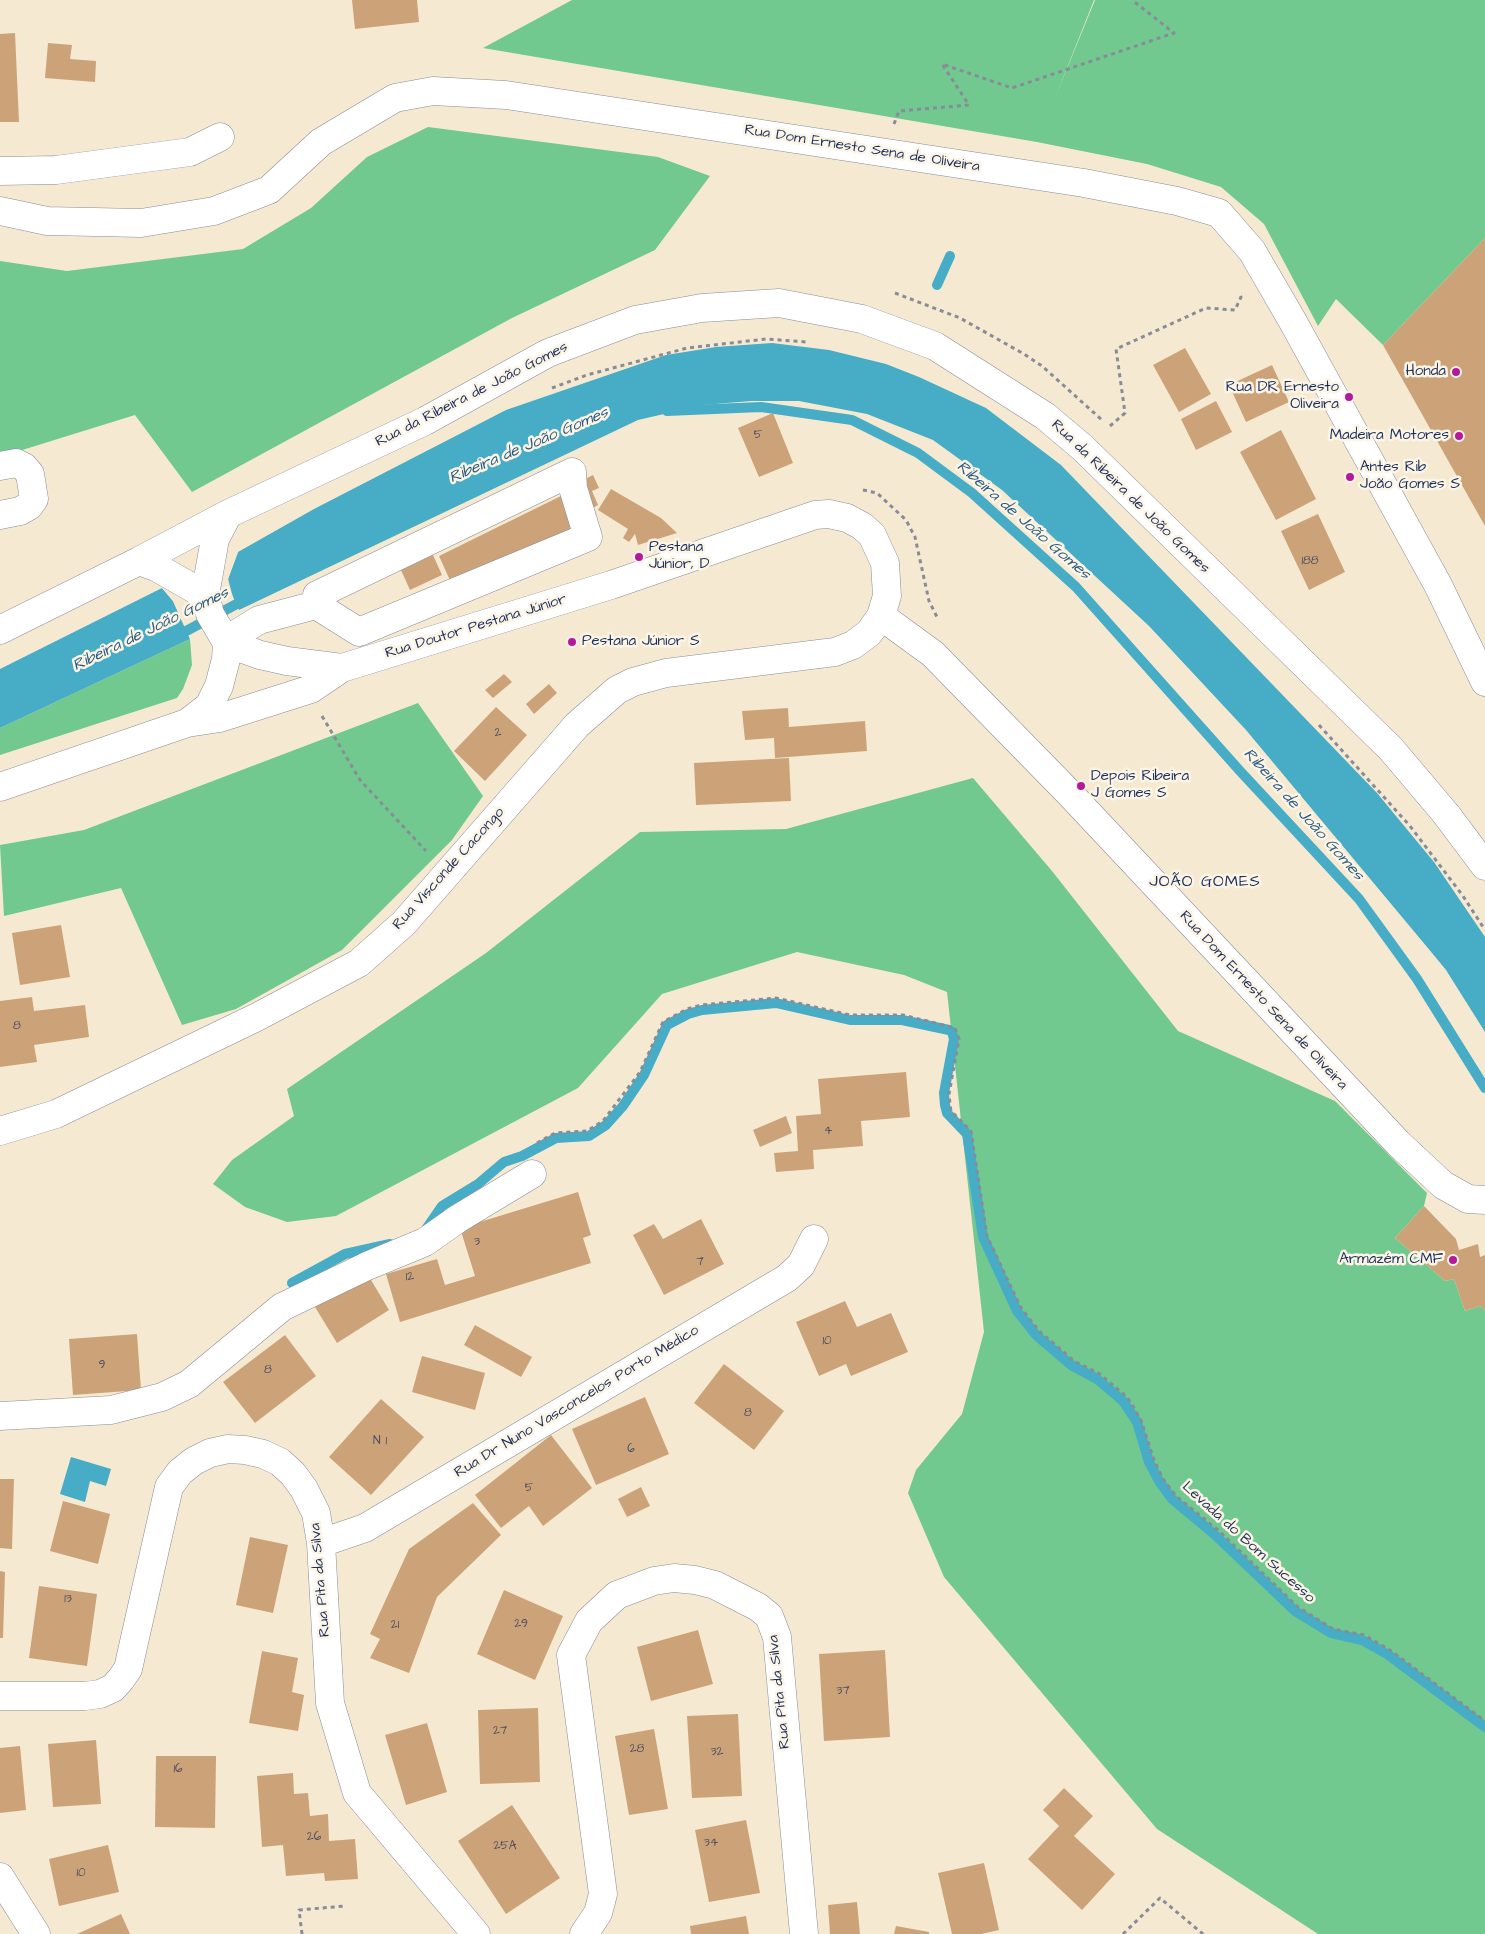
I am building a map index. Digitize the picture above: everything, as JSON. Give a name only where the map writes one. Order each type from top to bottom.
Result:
[{"type":"street","name":"Rua Dom Ernesto Sena de Oliveira","points":[[0,211],[47,221],[141,223],[214,211],[270,190],[321,142],[395,98],[433,91],[506,95],[1084,182],[1177,201],[1219,214],[1252,251],[1292,320],[1438,585],[1485,682]]},
{"type":"street","points":[[0,170],[56,170],[190,152],[220,137]]},
{"type":"street","name":"Rua da Ribeira de João Gomes","points":[[0,630],[139,562],[228,514],[425,421],[548,353],[635,320],[702,308],[780,303],[862,319],[935,346],[1045,416],[1083,448],[1391,749],[1446,814],[1485,866]]},
{"type":"street","points":[[0,466],[16,464],[24,467],[30,474],[34,499],[29,506],[20,511],[0,515]]},
{"type":"street","points":[[221,633],[238,633],[259,620],[316,606],[359,632],[588,537],[573,488],[572,472],[317,595],[316,606]]},
{"type":"street","points":[[204,595],[215,539],[228,514]]},
{"type":"street","name":"Rua Doutor Pestana Júnior","points":[[0,787],[187,722],[220,718],[310,690],[342,668],[612,585],[815,515],[829,514],[847,518],[862,526],[872,535],[885,563],[887,596],[881,616]]},
{"type":"street","points":[[139,562],[156,567],[204,595],[221,633],[219,686],[209,706],[187,722]]},
{"type":"street","name":"Rua Dom Ernesto Sena de Oliveira","points":[[881,616],[940,661],[1070,794],[1398,1143],[1443,1185],[1468,1199],[1485,1200]]},
{"type":"street","name":"Rua Visconde Cacongo","points":[[0,1131],[56,1114],[257,1017],[359,963],[404,922],[577,725],[617,690],[633,682],[666,673],[835,652],[853,645],[869,633],[881,616]]},
{"type":"street","points":[[221,633],[260,655],[287,661],[342,668]]},
{"type":"street","points":[[0,1416],[112,1410],[162,1397],[189,1384],[282,1307],[368,1266],[425,1242],[458,1218],[532,1174]]},
{"type":"street","name":"Rua Dr Nuno Vasconcelos Porto Médico","points":[[321,1543],[365,1528],[787,1278],[801,1265],[814,1239]]},
{"type":"street","name":"Rua Pita da Silva","points":[[0,1696],[85,1696],[100,1694],[113,1688],[122,1680],[128,1669],[168,1487],[180,1472],[194,1461],[210,1453],[228,1449],[245,1450],[263,1454],[280,1462],[293,1474],[304,1489],[316,1513],[321,1543],[330,1703],[357,1793],[476,1934]]},
{"type":"street","name":"Rua Pita da Silva","points":[[584,1934],[598,1912],[603,1894],[571,1655],[589,1621],[617,1596],[654,1581],[674,1578],[695,1580],[715,1585],[758,1607],[768,1616],[777,1637],[804,1934]]},
{"type":"street","points":[[0,1877],[36,1934]]},
{"type":"path","points":[[881,152],[899,111],[969,105],[942,64],[1012,88],[1174,33],[1132,0]]},
{"type":"path","points":[[1110,426],[1125,413],[1116,349],[1206,308],[1235,310],[1240,296],[1236,288]]},
{"type":"path","points":[[895,293],[960,318],[1024,354],[1042,366],[1102,420]]},
{"type":"path","points":[[860,489],[877,493],[906,520],[915,537],[929,601],[937,618]]},
{"type":"path","points":[[319,710],[360,780],[448,872]]},
{"type":"path","name":"Levada do Bom Sucesso","points":[[603,1122],[640,1072],[663,1022],[694,1007],[776,998],[850,1015],[903,1016],[955,1028],[959,1039],[949,1094],[950,1104],[952,1111],[971,1131],[988,1236],[1021,1308],[1040,1332],[1074,1361],[1100,1374],[1128,1398],[1141,1420],[1154,1460],[1163,1479],[1176,1496],[1218,1530],[1298,1607],[1333,1629],[1364,1635],[1390,1650],[1485,1721]]},
{"type":"path","points":[[1123,1934],[1160,1898],[1204,1934]]},
{"type":"path","points":[[302,1934],[299,1910],[344,1906]]},
{"type":"green space","points":[[572,0],[1094,0],[1055,98],[1095,0],[1485,0],[1485,238],[1383,345],[1336,299],[1318,326],[1264,224],[1221,187],[1147,164],[1037,142],[483,48]]},
{"type":"green space","points":[[428,127],[658,157],[710,176],[655,250],[512,318],[192,492],[135,415],[19,451],[0,454],[0,261],[67,271],[243,249],[311,208],[367,157]]},
{"type":"green space","points":[[190,639],[192,665],[183,689],[177,698],[0,755],[0,728]]},
{"type":"green space","points":[[418,703],[483,796],[452,840],[342,950],[236,1009],[182,1025],[121,888],[4,916],[0,845],[84,830]]},
{"type":"green space","points":[[973,778],[1052,871],[1178,1031],[1335,1101],[1427,1193],[1424,1206],[1395,1238],[1445,1281],[1454,1279],[1465,1311],[1480,1306],[1485,1310],[1485,1934],[1318,1934],[1157,1829],[944,1577],[908,1493],[916,1470],[962,1414],[984,1332],[947,992],[904,975],[797,952],[662,994],[578,1088],[336,1216],[287,1222],[245,1207],[213,1184],[232,1160],[294,1116],[287,1089],[486,953],[640,832],[786,829]]},
{"type":"water","points":[[772,343],[829,350],[886,364],[919,377],[986,408],[1061,465],[1377,793],[1434,862],[1485,937],[1485,1032],[1446,970],[1432,953],[1246,730],[1149,626],[1002,490],[933,440],[867,414],[799,401],[751,401],[703,405],[638,420],[239,610],[234,601],[228,579],[238,552],[314,509],[506,410],[666,355],[716,347]]},
{"type":"water","points":[[162,588],[173,601],[190,639],[0,728],[0,669]]},
{"type":"water","points":[[71,1457],[111,1469],[106,1486],[90,1481],[85,1502],[60,1494]]},
{"type":"pier","points":[[238,552],[228,579],[229,588],[239,610],[237,612],[227,588],[226,579],[235,554]]},
{"type":"pier","points":[[164,587],[176,600],[193,638],[190,639],[173,601],[162,588]]},
{"type":"building","points":[[352,0],[417,0],[419,22],[355,29]]},
{"type":"building","points":[[15,33],[19,122],[0,122],[0,34]]},
{"type":"building","points":[[48,43],[72,45],[70,59],[96,61],[95,82],[45,78]]},
{"type":"building","name":"Madeira Motores","points":[[1485,238],[1485,526],[1383,345]]},
{"type":"building","points":[[1185,348],[1211,394],[1179,412],[1153,365]]},
{"type":"building","points":[[1272,365],[1289,402],[1246,422],[1229,385]]},
{"type":"building","points":[[1216,401],[1232,432],[1196,450],[1181,419]]},
{"type":"building","points":[[773,413],[793,463],[759,477],[738,428]]},
{"type":"building","points":[[1281,430],[1316,499],[1276,520],[1240,452]]},
{"type":"building","points":[[593,475],[599,488],[592,491],[598,505],[591,509],[579,482]]},
{"type":"building","points":[[611,489],[661,518],[677,533],[638,545],[635,534],[629,542],[623,538],[628,529],[598,510]]},
{"type":"building","points":[[563,495],[578,526],[453,587],[439,556]]},
{"type":"building","points":[[1318,514],[1345,572],[1309,590],[1281,531]]},
{"type":"building","points":[[433,555],[442,575],[410,590],[401,570]]},
{"type":"building","points":[[504,674],[512,682],[493,698],[485,690]]},
{"type":"building","points":[[549,684],[557,693],[534,714],[526,704]]},
{"type":"building","points":[[496,707],[527,735],[485,781],[454,751]]},
{"type":"building","points":[[788,708],[789,727],[865,721],[867,751],[775,758],[774,738],[745,740],[742,711]]},
{"type":"building","points":[[789,758],[791,801],[696,805],[694,763]]},
{"type":"building","points":[[61,925],[70,977],[20,985],[12,933]]},
{"type":"building","points":[[32,997],[34,1011],[85,1005],[89,1037],[34,1045],[37,1062],[0,1067],[0,1001]]},
{"type":"building","points":[[906,1072],[910,1117],[861,1121],[863,1146],[813,1150],[814,1169],[776,1172],[774,1153],[798,1151],[796,1116],[821,1114],[818,1079]]},
{"type":"building","points":[[786,1116],[792,1133],[760,1147],[753,1130]]},
{"type":"building","points":[[578,1192],[591,1235],[583,1238],[591,1263],[400,1322],[386,1274],[437,1259],[445,1285],[475,1276],[460,1228]]},
{"type":"building","name":"Armazém CMF","points":[[1424,1206],[1456,1239],[1459,1250],[1478,1244],[1480,1257],[1485,1255],[1485,1310],[1480,1306],[1465,1311],[1454,1279],[1445,1281],[1395,1238]]},
{"type":"building","points":[[701,1219],[724,1264],[664,1295],[633,1235],[654,1224],[663,1239]]},
{"type":"building","points":[[368,1275],[389,1310],[337,1343],[315,1307]]},
{"type":"building","points":[[845,1301],[857,1327],[891,1313],[908,1352],[851,1376],[846,1364],[819,1376],[796,1322]]},
{"type":"building","points":[[475,1325],[532,1357],[521,1377],[464,1345]]},
{"type":"building","points":[[137,1334],[141,1390],[73,1395],[69,1339]]},
{"type":"building","points":[[285,1335],[316,1376],[255,1423],[223,1382]]},
{"type":"building","points":[[422,1356],[485,1373],[475,1410],[412,1392]]},
{"type":"building","points":[[724,1364],[784,1411],[754,1450],[694,1403]]},
{"type":"building","points":[[645,1397],[669,1454],[596,1485],[572,1429]]},
{"type":"building","points":[[381,1399],[424,1437],[371,1495],[329,1457]]},
{"type":"building","points":[[551,1435],[592,1488],[543,1526],[529,1506],[501,1528],[475,1495]]},
{"type":"building","points":[[0,1479],[14,1479],[12,1549],[0,1548]]},
{"type":"building","points":[[641,1487],[650,1506],[627,1517],[618,1499]]},
{"type":"building","points":[[63,1501],[110,1514],[98,1564],[50,1551]]},
{"type":"building","points":[[473,1503],[501,1535],[437,1597],[409,1673],[370,1658],[380,1639],[370,1634],[409,1549]]},
{"type":"building","points":[[250,1537],[288,1545],[273,1613],[236,1605]]},
{"type":"building","points":[[0,1571],[5,1572],[3,1638],[0,1638]]},
{"type":"building","points":[[39,1586],[97,1594],[87,1666],[29,1658]]},
{"type":"building","points":[[504,1590],[563,1616],[535,1680],[477,1654]]},
{"type":"building","points":[[698,1630],[713,1684],[651,1701],[637,1647]]},
{"type":"building","points":[[885,1650],[890,1737],[824,1741],[819,1654]]},
{"type":"building","points":[[262,1651],[298,1658],[292,1692],[304,1695],[298,1731],[249,1723]]},
{"type":"building","points":[[538,1708],[540,1782],[480,1784],[478,1710]]},
{"type":"building","points":[[738,1714],[742,1796],[692,1798],[687,1716]]},
{"type":"building","points":[[427,1723],[447,1792],[406,1805],[385,1735]]},
{"type":"building","points":[[654,1729],[668,1809],[629,1815],[615,1736]]},
{"type":"building","points":[[96,1740],[101,1804],[53,1807],[48,1744]]},
{"type":"building","points":[[20,1746],[26,1810],[0,1813],[0,1748]]},
{"type":"building","points":[[156,1756],[216,1756],[215,1828],[155,1827]]},
{"type":"building","points":[[293,1773],[294,1794],[308,1793],[310,1816],[328,1814],[329,1841],[355,1839],[358,1879],[325,1881],[324,1873],[286,1876],[283,1845],[262,1847],[257,1776]]},
{"type":"building","points":[[1064,1788],[1093,1816],[1074,1836],[1115,1874],[1082,1910],[1028,1859],[1059,1826],[1043,1810]]},
{"type":"building","points":[[512,1805],[560,1878],[506,1914],[458,1841]]},
{"type":"building","points":[[746,1820],[760,1893],[709,1902],[695,1830]]},
{"type":"building","points":[[108,1845],[119,1892],[59,1906],[49,1859]]},
{"type":"building","points":[[984,1863],[999,1930],[981,1934],[952,1934],[938,1873]]},
{"type":"building","points":[[857,1902],[860,1934],[830,1934],[828,1905]]},
{"type":"building","points":[[121,1914],[130,1934],[77,1934]]},
{"type":"building","points":[[746,1916],[749,1934],[691,1934],[690,1926]]},
{"type":"building","points":[[896,1926],[929,1932],[929,1934],[894,1934]]},
{"type":"waterway","points":[[937,285],[950,256]]},
{"type":"waterway","name":"Ribeira de João Gomes","points":[[667,411],[761,407],[852,420],[918,453],[972,493],[1076,587],[1240,771],[1359,899],[1417,979],[1485,1088]]},
{"type":"waterway","name":"Ribeira de João Gomes","points":[[175,637],[246,599]]},
{"type":"waterway","name":"Levada do Bom Sucesso","points":[[424,1232],[442,1206],[478,1184],[504,1162],[522,1156],[556,1138],[589,1136],[606,1125],[623,1106],[644,1075],[667,1025],[688,1014],[702,1010],[776,1003],[850,1020],[902,1020],[949,1030],[952,1032],[954,1039],[944,1093],[945,1105],[947,1113],[967,1134],[983,1237],[1017,1311],[1036,1335],[1071,1365],[1097,1379],[1123,1401],[1137,1422],[1149,1462],[1159,1481],[1172,1499],[1214,1534],[1295,1611],[1331,1633],[1362,1640],[1387,1654],[1485,1727]]},
{"type":"waterway","name":"Levada do Bom Sucesso","points":[[292,1283],[345,1254],[390,1244]]},
{"type":"place","name":"Honda","points":[[1456,372]]},
{"type":"place","name":"Rua DR Ernesto Oliveira","points":[[1349,397]]},
{"type":"place","name":"Madeira Motores","points":[[1459,436]]},
{"type":"place","name":"Antes Rib João Gomes S","points":[[1350,477]]},
{"type":"place","name":"Pestana Júnior, D","points":[[639,557]]},
{"type":"place","name":"Pestana Júnior S","points":[[572,642]]},
{"type":"place","name":"Depois Ribeira J Gomes S","points":[[1081,786]]},
{"type":"place","name":"Armazém CMF","points":[[1453,1260]]},
{"type":"district","name":"JOÃO GOMES","points":[[1205,883]]}]
